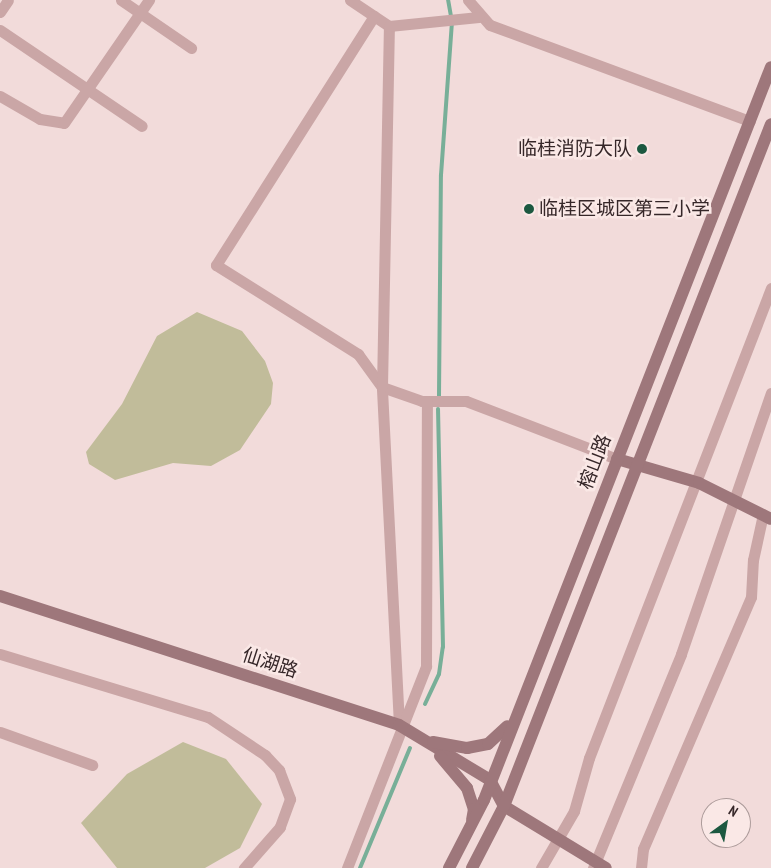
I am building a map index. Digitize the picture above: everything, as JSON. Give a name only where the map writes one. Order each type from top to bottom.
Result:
[{"type":"main road","name":"榕山路","points":[[449,868],[490,780],[771,67]]},
{"type":"main road","points":[[472,868],[504,806],[771,124]]},
{"type":"main road","points":[[617,459],[699,483],[767,517]]},
{"type":"main road","name":"仙湖路","points":[[0,596],[399,726],[490,780]]},
{"type":"main road","points":[[424,740],[467,748],[488,744],[500,737],[517,712]]},
{"type":"main road","points":[[424,740],[467,788],[474,809],[471,824]]},
{"type":"main road","points":[[490,780],[504,806],[557,837],[598,866]]},
{"type":"main road","points":[[514,780],[514,801],[522,818]]},
{"type":"main road","points":[[495,824],[522,818]]},
{"type":"street","points":[[0,12],[8,0]]},
{"type":"street","points":[[121,0],[191,48]]},
{"type":"street","points":[[0,96],[40,119],[60,124],[69,120],[149,0]]},
{"type":"street","points":[[350,0],[389,26],[479,17],[750,121]]},
{"type":"street","points":[[468,0],[479,17]]},
{"type":"street","points":[[374,16],[216,265],[358,354],[382,387],[427,402],[466,401],[617,459]]},
{"type":"street","points":[[389,26],[382,387],[399,726]]},
{"type":"street","points":[[0,30],[142,126]]},
{"type":"street","points":[[541,868],[557,837],[574,811],[589,758],[699,483],[771,288]]},
{"type":"street","points":[[598,866],[681,654],[732,498],[771,394]]},
{"type":"street","points":[[347,868],[399,726],[422,682],[427,655],[427,402]]},
{"type":"street","points":[[641,868],[643,849],[751,597],[752,560],[767,517]]},
{"type":"street","points":[[0,654],[208,717],[265,755],[279,770],[290,799],[280,827],[244,868]]},
{"type":"street","points":[[0,732],[92,765]]},
{"type":"shaded area","points":[[197,312],[242,331],[265,361],[273,383],[271,404],[240,450],[211,466],[173,463],[115,480],[89,464],[86,452],[122,404],[157,336]]},
{"type":"shaded area","points":[[183,742],[226,759],[262,804],[240,848],[205,868],[117,868],[81,823],[127,774]]},
{"type":"waterway","points":[[439,396],[441,175],[452,22],[448,0]]},
{"type":"waterway","points":[[425,704],[439,674],[443,647],[438,409]]},
{"type":"waterway","points":[[360,868],[410,748]]},
{"type":"place","name":"临桂消防大队","points":[[642,149]]},
{"type":"place","name":"临桂区城区第三小学","points":[[529,209]]}]
